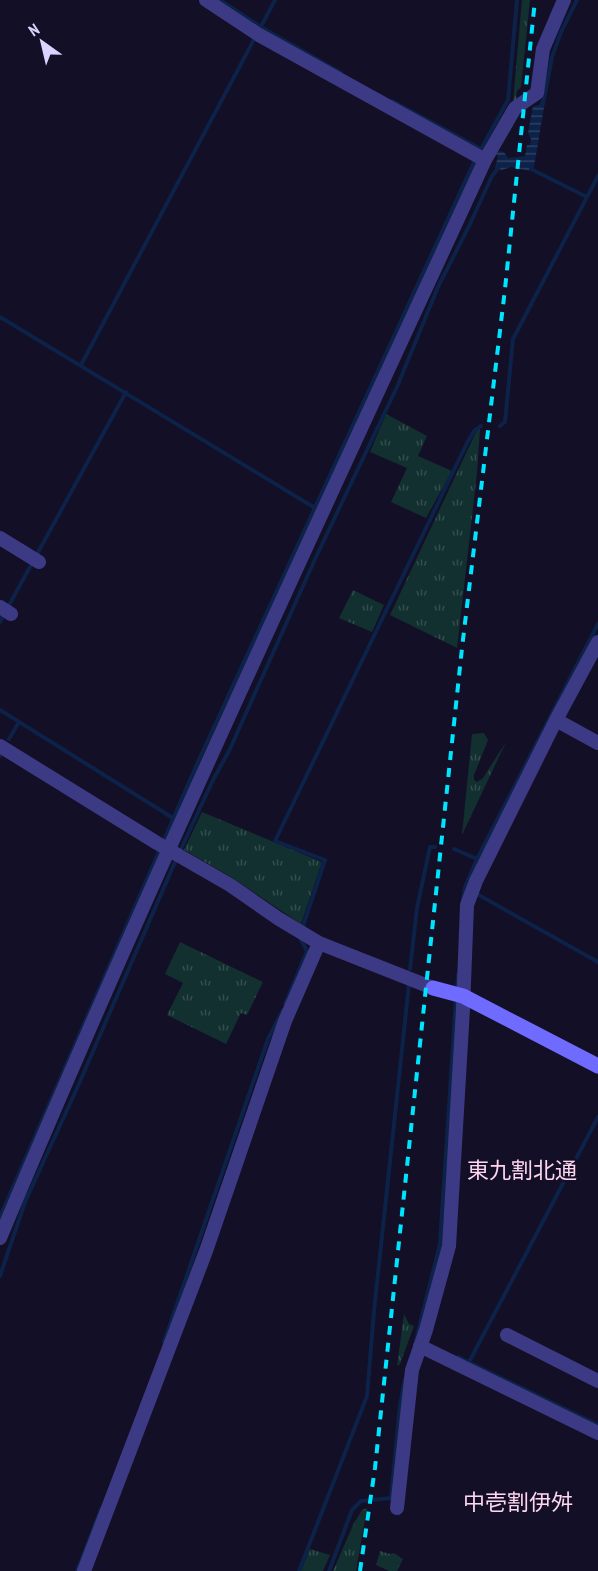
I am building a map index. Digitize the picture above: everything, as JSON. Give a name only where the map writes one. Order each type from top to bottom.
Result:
[{"type":"street","points":[[206,0],[257,34],[480,157]]},
{"type":"street","points":[[0,1238],[169,849],[480,157],[515,108],[537,93],[543,49],[564,0]]},
{"type":"street","points":[[0,538],[36,561]]},
{"type":"street","points":[[397,1508],[412,1370],[449,1246],[458,995],[467,905],[476,881],[556,720],[598,642]]},
{"type":"street","points":[[556,720],[598,743]]},
{"type":"street","points":[[0,746],[230,885],[319,943],[430,987],[458,995],[598,1066]]},
{"type":"street","points":[[84,1571],[206,1251],[285,1021],[319,943]]},
{"type":"street","points":[[507,1335],[598,1381]]},
{"type":"street","points":[[421,1342],[598,1433]]},
{"type":"green space","points":[[522,0],[530,0],[521,87],[513,102]]},
{"type":"green space","points":[[386,414],[427,436],[418,456],[452,471],[426,518],[391,502],[407,468],[370,452]]},
{"type":"green space","points":[[480,429],[457,648],[390,615],[476,432]]},
{"type":"green space","points":[[353,590],[384,605],[372,632],[339,618]]},
{"type":"green space","points":[[484,733],[488,740],[474,775],[474,780],[477,782],[483,778],[506,742],[462,835],[472,734]]},
{"type":"green space","points":[[202,812],[322,862],[301,924],[231,877],[184,850]]},
{"type":"green space","points":[[180,942],[263,982],[247,1015],[241,1013],[226,1044],[167,1015],[183,983],[165,974]]},
{"type":"green space","points":[[404,1314],[409,1324],[414,1326],[400,1364],[397,1366]]},
{"type":"green space","points":[[367,1508],[356,1571],[333,1571],[354,1523],[362,1510]]},
{"type":"green space","points":[[310,1549],[330,1555],[323,1571],[301,1571]]},
{"type":"green space","points":[[380,1551],[394,1553],[403,1559],[397,1571],[389,1571],[376,1565]]},
{"type":"water","points":[[542,100],[545,101],[534,167],[530,171],[511,167],[496,169],[498,157],[496,154],[499,151],[504,152],[508,158],[525,156],[531,139],[528,133],[533,106],[539,105]]},
{"type":"waterway","points":[[220,0],[261,27],[341,73]]},
{"type":"waterway","points":[[81,365],[275,0]]},
{"type":"waterway","points":[[0,1217],[197,764],[475,160],[508,100],[517,0]]},
{"type":"waterway","points":[[543,104],[552,57],[577,0]]},
{"type":"waterway","points":[[392,101],[481,149]]},
{"type":"waterway","points":[[531,166],[531,169],[587,197]]},
{"type":"waterway","points":[[0,1276],[25,1202],[175,862],[230,749],[316,557],[397,387],[438,287],[492,176],[499,167]]},
{"type":"waterway","points":[[500,426],[505,422],[513,339],[598,176]]},
{"type":"waterway","points":[[0,317],[315,508]]},
{"type":"waterway","points":[[8,607],[126,392]]},
{"type":"waterway","points":[[303,926],[325,860],[275,841],[467,443],[474,431],[481,426]]},
{"type":"waterway","points":[[0,622],[4,614]]},
{"type":"waterway","points":[[463,900],[465,887],[477,859],[598,624]]},
{"type":"waterway","points":[[0,710],[173,818]]},
{"type":"waterway","points":[[9,739],[19,722]]},
{"type":"waterway","points":[[410,969],[417,908],[430,847],[435,847]]},
{"type":"waterway","points":[[454,849],[477,859]]},
{"type":"waterway","points":[[477,894],[598,962]]},
{"type":"waterway","points":[[285,1004],[307,951],[300,938]]},
{"type":"waterway","points":[[457,990],[458,974]]},
{"type":"waterway","points":[[299,1571],[367,1396],[409,984]]},
{"type":"waterway","points":[[416,1340],[440,1244],[456,998]]},
{"type":"waterway","points":[[164,1342],[268,1039],[283,1010]]},
{"type":"waterway","points":[[469,1362],[598,1117]]},
{"type":"waterway","points":[[458,1357],[598,1425]]},
{"type":"waterway","points":[[329,1571],[352,1510],[361,1501],[391,1498],[400,1405],[405,1379]]},
{"type":"waterway","points":[[77,1571],[101,1509]]},
{"type":"railway","points":[[360,1571],[375,1468],[462,648],[505,289],[535,0]]},
{"type":"district","name":"東九割北通","points":[[522,1170]]},
{"type":"district","name":"中壱割伊舛","points":[[518,1502]]}]
